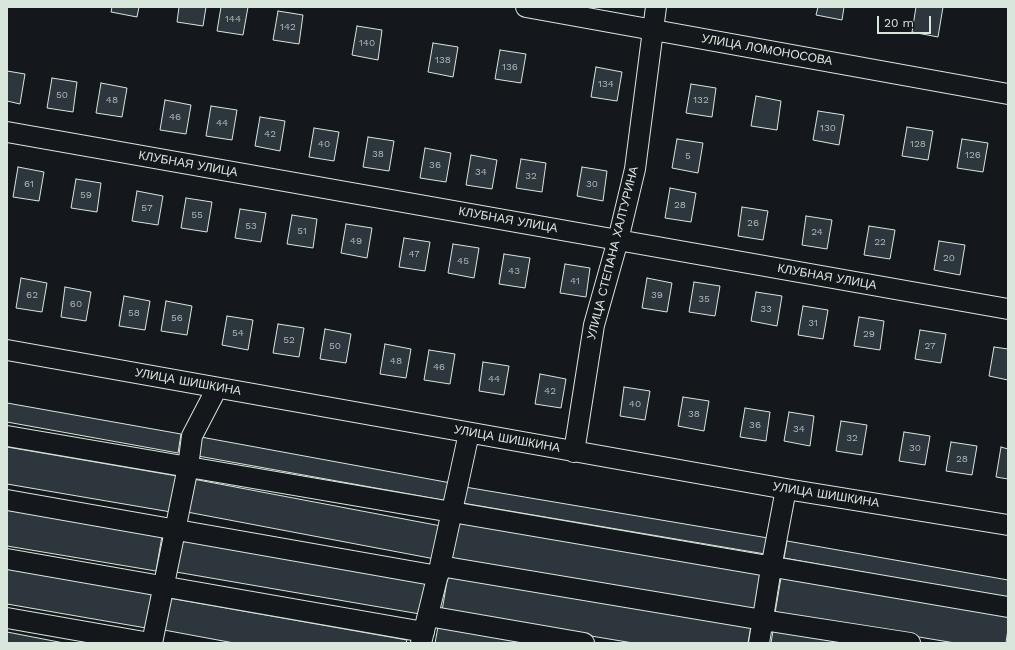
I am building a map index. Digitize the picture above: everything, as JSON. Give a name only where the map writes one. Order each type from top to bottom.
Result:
[{"type":"street","name":"УЛИЦА ЛОМОНОСОВА","points":[[526,7],[1008,94]]},
{"type":"street","name":"УЛИЦА СТЕПАНА ХАЛТУРИНА","points":[[574,452],[594,326],[618,240],[635,169],[656,7]]},
{"type":"street","name":"КЛУБНАЯ УЛИЦА","points":[[7,132],[1008,309]]},
{"type":"street","name":"УЛИЦА ШИШКИНА","points":[[7,350],[574,452],[786,489],[1008,525]]},
{"type":"street","points":[[7,618],[151,643],[188,467],[192,436],[217,388]]},
{"type":"street","points":[[424,630],[439,571],[469,433]]},
{"type":"street","points":[[7,436],[771,568],[1008,607]]},
{"type":"street","points":[[759,643],[786,489]]},
{"type":"street","points":[[7,500],[175,530],[910,643]]},
{"type":"street","points":[[7,559],[424,630],[584,643]]},
{"type":"building","points":[[112,7],[139,7],[137,17],[111,12]]},
{"type":"building","points":[[179,7],[206,7],[203,26],[177,22]]},
{"type":"building","points":[[221,7],[248,7],[243,35],[217,31]]},
{"type":"building","points":[[818,7],[844,7],[842,20],[816,15]]},
{"type":"building","points":[[916,7],[943,7],[938,37],[912,32]]},
{"type":"building","points":[[278,11],[303,15],[299,44],[273,40]]},
{"type":"building","points":[[357,26],[382,30],[378,60],[352,55]]},
{"type":"building","points":[[433,43],[458,47],[453,77],[428,72]]},
{"type":"building","points":[[500,50],[526,54],[521,83],[495,79]]},
{"type":"building","points":[[596,67],[622,72],[617,101],[591,97]]},
{"type":"building","points":[[7,71],[25,74],[20,104],[7,101]]},
{"type":"building","points":[[52,78],[77,82],[73,112],[47,108]]},
{"type":"building","points":[[101,83],[127,88],[122,117],[96,113]]},
{"type":"building","points":[[691,84],[716,88],[712,117],[686,113]]},
{"type":"building","points":[[756,96],[781,101],[777,130],[751,126]]},
{"type":"building","points":[[165,100],[191,105],[186,134],[160,130]]},
{"type":"building","points":[[211,106],[237,110],[232,140],[206,136]]},
{"type":"building","points":[[818,111],[844,115],[839,145],[813,140]]},
{"type":"building","points":[[260,117],[285,121],[280,151],[255,146]]},
{"type":"building","points":[[907,127],[933,131],[928,160],[902,156]]},
{"type":"building","points":[[314,128],[339,132],[334,161],[309,157]]},
{"type":"building","points":[[368,137],[394,141],[389,171],[363,167]]},
{"type":"building","points":[[677,139],[703,143],[698,173],[672,168]]},
{"type":"building","points":[[962,139],[988,143],[983,172],[957,168]]},
{"type":"building","points":[[425,148],[451,153],[446,182],[420,178]]},
{"type":"building","points":[[471,155],[497,160],[492,189],[466,185]]},
{"type":"building","points":[[521,159],[546,163],[542,192],[516,188]]},
{"type":"building","points":[[18,167],[44,172],[39,201],[13,197]]},
{"type":"building","points":[[582,167],[607,171],[603,201],[577,196]]},
{"type":"building","points":[[76,179],[101,183],[97,212],[71,208]]},
{"type":"building","points":[[670,188],[696,193],[691,222],[665,218]]},
{"type":"building","points":[[137,191],[163,196],[158,225],[132,221]]},
{"type":"building","points":[[186,198],[212,202],[207,232],[181,228]]},
{"type":"building","points":[[742,207],[768,211],[763,240],[738,236]]},
{"type":"building","points":[[240,209],[266,213],[261,242],[235,238]]},
{"type":"building","points":[[292,215],[317,219],[313,248],[287,244]]},
{"type":"building","points":[[806,216],[832,220],[827,249],[802,245]]},
{"type":"building","points":[[346,224],[372,228],[367,258],[341,253]]},
{"type":"building","points":[[869,226],[895,230],[890,259],[864,255]]},
{"type":"building","points":[[404,238],[430,242],[425,271],[399,267]]},
{"type":"building","points":[[939,241],[965,245],[960,275],[934,270]]},
{"type":"building","points":[[453,244],[479,248],[474,278],[448,273]]},
{"type":"building","points":[[504,254],[530,258],[525,288],[499,284]]},
{"type":"building","points":[[565,264],[590,268],[586,297],[560,293]]},
{"type":"building","points":[[21,278],[47,283],[42,312],[16,308]]},
{"type":"building","points":[[647,278],[672,283],[667,312],[642,308]]},
{"type":"building","points":[[694,282],[720,286],[715,316],[689,312]]},
{"type":"building","points":[[65,287],[91,292],[86,321],[61,317]]},
{"type":"building","points":[[756,292],[782,296],[777,326],[751,321]]},
{"type":"building","points":[[124,296],[150,301],[145,330],[119,326]]},
{"type":"building","points":[[166,301],[192,306],[187,335],[161,331]]},
{"type":"building","points":[[803,306],[828,310],[823,339],[798,335]]},
{"type":"building","points":[[227,316],[253,320],[248,350],[222,345]]},
{"type":"building","points":[[859,317],[884,321],[880,350],[854,346]]},
{"type":"building","points":[[278,324],[304,328],[299,357],[273,353]]},
{"type":"building","points":[[325,329],[351,334],[346,363],[320,359]]},
{"type":"building","points":[[920,330],[946,334],[941,363],[915,359]]},
{"type":"building","points":[[385,344],[411,349],[406,378],[380,374]]},
{"type":"building","points":[[994,347],[1008,349],[1008,380],[989,376]]},
{"type":"building","points":[[429,350],[455,354],[450,384],[424,380]]},
{"type":"building","points":[[483,362],[509,366],[504,395],[479,391]]},
{"type":"building","points":[[540,374],[566,379],[561,408],[535,404]]},
{"type":"building","points":[[624,387],[650,391],[645,420],[620,416]]},
{"type":"building","points":[[683,397],[709,401],[704,431],[678,426]]},
{"type":"building","points":[[7,403],[181,434],[178,453],[7,422]]},
{"type":"building","points":[[745,408],[770,412],[766,441],[740,437]]},
{"type":"building","points":[[789,412],[814,416],[810,446],[784,441]]},
{"type":"building","points":[[841,421],[867,425],[862,455],[836,451]]},
{"type":"building","points":[[904,432],[930,436],[925,465],[899,461]]},
{"type":"building","points":[[201,437],[451,483],[448,501],[198,456]]},
{"type":"building","points":[[951,442],[977,446],[972,475],[946,471]]},
{"type":"building","points":[[7,447],[177,476],[171,512],[7,484]]},
{"type":"building","points":[[1001,447],[1008,449],[1008,479],[996,477]]},
{"type":"building","points":[[193,479],[441,526],[435,559],[187,512]]},
{"type":"building","points":[[465,487],[768,538],[765,554],[462,503]]},
{"type":"building","points":[[7,510],[162,536],[156,571],[7,546]]},
{"type":"building","points":[[459,523],[761,573],[755,609],[452,558]]},
{"type":"building","points":[[182,540],[426,582],[420,614],[176,572]]},
{"type":"building","points":[[787,541],[1008,580],[1008,598],[784,558]]},
{"type":"building","points":[[7,567],[152,593],[146,628],[7,604]]},
{"type":"building","points":[[448,575],[751,626],[748,643],[633,643],[442,611]]},
{"type":"building","points":[[781,578],[1008,616],[1006,643],[955,643],[775,613]]},
{"type":"building","points":[[169,598],[407,640],[406,643],[234,643],[164,630]]},
{"type":"building","points":[[438,627],[532,643],[435,643]]},
{"type":"building","points":[[773,631],[849,643],[771,643]]},
{"type":"building","points":[[7,632],[64,643],[7,643]]}]
